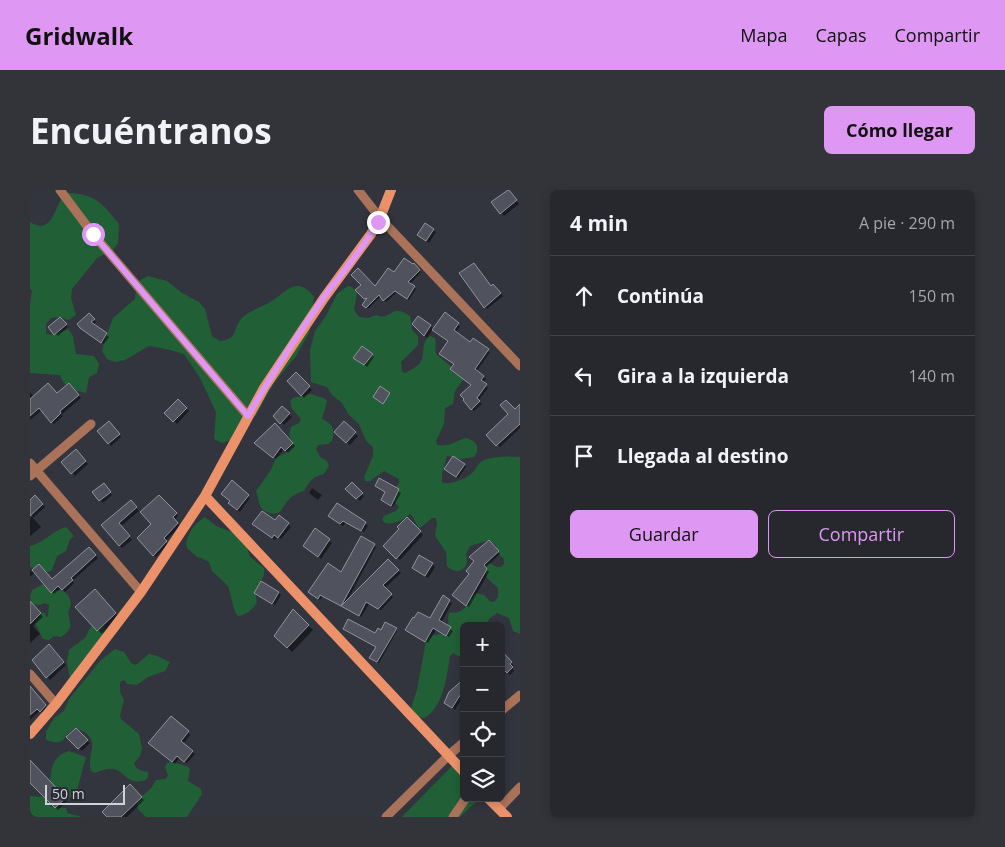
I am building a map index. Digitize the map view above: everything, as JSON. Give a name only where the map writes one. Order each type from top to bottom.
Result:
[{"type":"street","points":[[60,190],[93,234],[248,416]]},
{"type":"street","points":[[358,190],[380,218],[520,366]]},
{"type":"street","points":[[30,734],[56,704],[141,592],[205,496],[264,388],[324,298],[371,234],[380,218],[391,190]]},
{"type":"street","points":[[33,473],[91,424]]},
{"type":"street","points":[[30,463],[33,473],[141,592]]},
{"type":"street","points":[[205,496],[460,767]]},
{"type":"street","points":[[30,674],[56,704]]},
{"type":"street","points":[[505,708],[520,695]]},
{"type":"street","points":[[386,817],[460,745]]},
{"type":"street","points":[[499,809],[520,787]]},
{"type":"street","points":[[452,817],[463,802]]},
{"type":"street","points":[[492,802],[507,817]]},
{"type":"green space","points":[[65,193],[75,193],[91,197],[108,210],[119,224],[118,243],[113,250],[97,258],[72,289],[71,298],[76,315],[68,320],[60,317],[51,318],[46,324],[46,334],[54,335],[68,329],[73,336],[76,354],[94,356],[99,364],[97,373],[89,377],[86,393],[67,386],[60,375],[30,373],[30,303],[32,291],[30,289],[30,222],[38,225],[48,223]]},
{"type":"green space","points":[[148,276],[167,281],[182,293],[199,302],[205,309],[212,336],[220,341],[233,336],[242,318],[291,288],[296,286],[302,287],[308,290],[314,297],[309,333],[296,356],[274,383],[256,415],[230,440],[222,443],[214,439],[216,412],[200,378],[184,354],[149,346],[125,360],[115,362],[107,359],[102,351],[113,318],[135,299],[140,280]]},
{"type":"green space","points":[[348,286],[352,287],[357,293],[354,310],[359,317],[385,316],[394,311],[403,312],[410,316],[412,330],[418,336],[418,345],[401,362],[402,372],[406,373],[420,363],[425,342],[430,336],[435,338],[437,355],[462,376],[463,380],[455,391],[453,404],[445,408],[444,424],[436,441],[437,445],[444,445],[465,438],[475,442],[477,450],[474,457],[460,459],[447,456],[442,473],[442,482],[453,483],[465,478],[484,460],[520,457],[520,634],[513,631],[509,618],[497,613],[488,622],[460,622],[460,657],[453,653],[450,656],[440,699],[436,707],[424,718],[415,716],[411,708],[417,690],[426,641],[433,635],[443,634],[449,628],[449,613],[464,609],[476,593],[484,595],[491,602],[495,601],[498,597],[498,588],[486,576],[485,566],[489,563],[501,567],[504,564],[504,559],[497,553],[496,545],[489,540],[470,546],[466,554],[465,567],[462,570],[454,571],[447,566],[446,552],[435,536],[436,518],[432,518],[420,528],[410,514],[395,523],[385,523],[382,520],[384,516],[396,511],[399,507],[393,500],[394,490],[399,483],[399,479],[384,471],[370,481],[365,481],[364,477],[373,456],[373,447],[366,441],[359,424],[349,415],[342,403],[332,395],[327,387],[311,382],[310,350],[315,331],[326,316],[337,294]]},
{"type":"green space","points":[[310,394],[324,398],[327,401],[322,419],[332,427],[332,441],[328,444],[318,445],[316,449],[320,457],[327,461],[329,466],[324,474],[312,480],[304,491],[290,498],[280,512],[267,512],[260,506],[256,491],[271,470],[276,457],[286,452],[293,443],[289,435],[291,427],[299,423],[301,419],[292,409],[290,401],[293,398]]},
{"type":"green space","points":[[205,517],[216,526],[237,534],[246,544],[250,557],[264,568],[263,577],[256,590],[257,602],[252,609],[244,614],[238,616],[235,612],[228,586],[212,571],[209,562],[197,557],[187,548],[186,544],[190,532]]},
{"type":"green space","points":[[66,527],[74,536],[70,539],[66,551],[57,556],[52,570],[49,572],[30,567],[30,546]]},
{"type":"green space","points":[[43,584],[53,591],[62,590],[68,595],[71,603],[68,613],[69,629],[61,637],[54,636],[49,640],[43,639],[35,623],[42,613],[45,613],[46,617],[48,616],[49,605],[45,603],[39,605],[32,604],[30,597],[32,590]]},
{"type":"green space","points":[[99,621],[108,632],[70,679],[67,662],[69,650],[85,638],[90,628]]},
{"type":"green space","points":[[115,649],[124,652],[131,663],[136,665],[149,654],[170,662],[165,671],[148,677],[137,685],[127,684],[124,680],[120,682],[120,692],[124,700],[120,715],[121,719],[139,734],[142,748],[140,756],[134,763],[139,770],[148,772],[146,780],[131,780],[113,769],[106,769],[95,773],[91,771],[92,742],[85,732],[76,728],[61,741],[53,742],[46,740],[46,732],[54,718],[64,711],[69,699],[101,660]]},
{"type":"green space","points":[[69,751],[86,757],[77,790],[71,798],[62,793],[49,803],[51,807],[66,808],[67,813],[82,817],[30,817],[30,796],[42,797],[47,791],[53,765],[61,755]]},
{"type":"green space","points":[[172,762],[190,768],[188,781],[201,789],[202,794],[187,817],[146,817],[138,809],[138,800],[150,789],[156,780],[165,779],[168,776],[165,767],[167,763]]},
{"type":"green space","points":[[452,766],[460,774],[460,802],[476,802],[460,817],[402,817]]},
{"type":"building","points":[[508,190],[517,200],[500,214],[491,202]]},
{"type":"building","points":[[425,223],[434,229],[426,241],[417,235]]},
{"type":"building","points":[[404,258],[414,263],[420,270],[408,282],[415,286],[407,299],[395,291],[383,301],[379,295],[366,308],[362,305],[367,298],[364,299],[355,290],[361,285],[351,275],[358,268],[375,286],[388,268],[394,272]]},
{"type":"building","points":[[474,263],[491,286],[493,284],[501,293],[484,308],[459,273]]},
{"type":"building","points":[[445,312],[459,323],[454,330],[470,342],[473,338],[489,349],[475,369],[484,376],[481,380],[487,384],[477,398],[480,401],[471,410],[460,395],[471,385],[450,369],[454,364],[439,354],[448,341],[432,330]]},
{"type":"building","points":[[89,313],[95,319],[91,322],[107,333],[101,343],[77,324]]},
{"type":"building","points":[[418,316],[431,325],[424,336],[412,324]]},
{"type":"building","points":[[60,317],[67,324],[54,335],[48,327]]},
{"type":"building","points":[[362,346],[373,354],[364,365],[353,358]]},
{"type":"building","points":[[296,372],[310,386],[301,396],[287,381]]},
{"type":"building","points":[[48,383],[57,393],[69,383],[79,395],[60,411],[61,413],[51,423],[39,408],[30,416],[30,399]]},
{"type":"building","points":[[380,386],[390,393],[383,404],[373,397]]},
{"type":"building","points":[[178,399],[187,408],[173,422],[164,413]]},
{"type":"building","points":[[506,400],[515,409],[520,404],[520,424],[496,446],[486,435],[508,414],[500,405]]},
{"type":"building","points":[[282,406],[290,413],[280,424],[273,416]]},
{"type":"building","points":[[109,421],[120,434],[108,444],[97,431]]},
{"type":"building","points":[[344,421],[356,432],[346,443],[334,432]]},
{"type":"building","points":[[275,423],[293,443],[285,451],[281,447],[273,458],[254,443]]},
{"type":"building","points":[[76,449],[86,461],[71,474],[61,462]]},
{"type":"building","points":[[453,456],[465,464],[456,477],[444,469]]},
{"type":"building","points":[[379,478],[399,489],[391,506],[381,500],[385,492],[375,486]]},
{"type":"building","points":[[232,480],[249,495],[237,510],[221,494]]},
{"type":"building","points":[[352,482],[363,493],[356,499],[345,489]]},
{"type":"building","points":[[104,483],[111,492],[99,501],[92,492]]},
{"type":"building","points":[[35,495],[43,504],[30,516],[30,500]]},
{"type":"building","points":[[159,495],[177,513],[173,517],[178,523],[164,538],[167,541],[153,556],[137,538],[151,524],[140,512]]},
{"type":"building","points":[[131,500],[137,507],[119,523],[130,536],[119,546],[101,525]]},
{"type":"building","points":[[337,503],[366,522],[361,531],[343,521],[340,524],[328,516]]},
{"type":"building","points":[[262,511],[275,520],[279,515],[289,523],[278,538],[274,535],[272,538],[252,524]]},
{"type":"building","points":[[407,517],[421,531],[396,559],[383,546]]},
{"type":"building","points":[[315,528],[330,539],[318,557],[303,546]]},
{"type":"building","points":[[361,536],[375,544],[341,606],[320,595],[318,599],[308,592],[328,563],[341,572]]},
{"type":"building","points":[[489,540],[499,551],[484,565],[487,569],[466,606],[452,595],[469,574],[466,571],[474,561],[469,557]]},
{"type":"building","points":[[89,547],[96,555],[71,578],[73,580],[62,590],[58,586],[51,593],[32,570],[39,564],[52,579]]},
{"type":"building","points":[[419,555],[433,563],[425,576],[412,568]]},
{"type":"building","points":[[388,559],[399,570],[383,585],[392,594],[378,609],[366,602],[359,616],[341,606]]},
{"type":"building","points":[[261,581],[279,592],[272,604],[254,593]]},
{"type":"building","points":[[95,589],[116,613],[97,631],[75,607]]},
{"type":"building","points":[[443,595],[450,600],[439,620],[451,627],[446,636],[433,628],[425,642],[405,630],[418,612],[430,618]]},
{"type":"building","points":[[30,601],[41,613],[30,624]]},
{"type":"building","points":[[293,609],[309,625],[287,648],[274,636]]},
{"type":"building","points":[[348,619],[375,633],[378,628],[381,630],[385,622],[397,628],[377,662],[369,658],[376,647],[343,629]]},
{"type":"building","points":[[49,644],[64,662],[46,678],[32,660]]},
{"type":"building","points":[[505,654],[512,662],[510,664],[513,667],[507,673],[505,671]]},
{"type":"building","points":[[460,682],[460,695],[452,708],[444,703],[449,692]]},
{"type":"building","points":[[30,686],[46,705],[40,712],[37,709],[30,715]]},
{"type":"building","points":[[171,716],[189,731],[181,741],[193,751],[184,762],[177,756],[172,762],[148,743]]},
{"type":"building","points":[[76,728],[88,740],[78,749],[66,737]]},
{"type":"building","points":[[30,760],[66,798],[55,808],[30,783]]},
{"type":"building","points":[[130,784],[142,797],[121,817],[107,817],[102,812]]},
{"type":"route","points":[[93,234],[248,416],[290,348],[378,222]]}]
